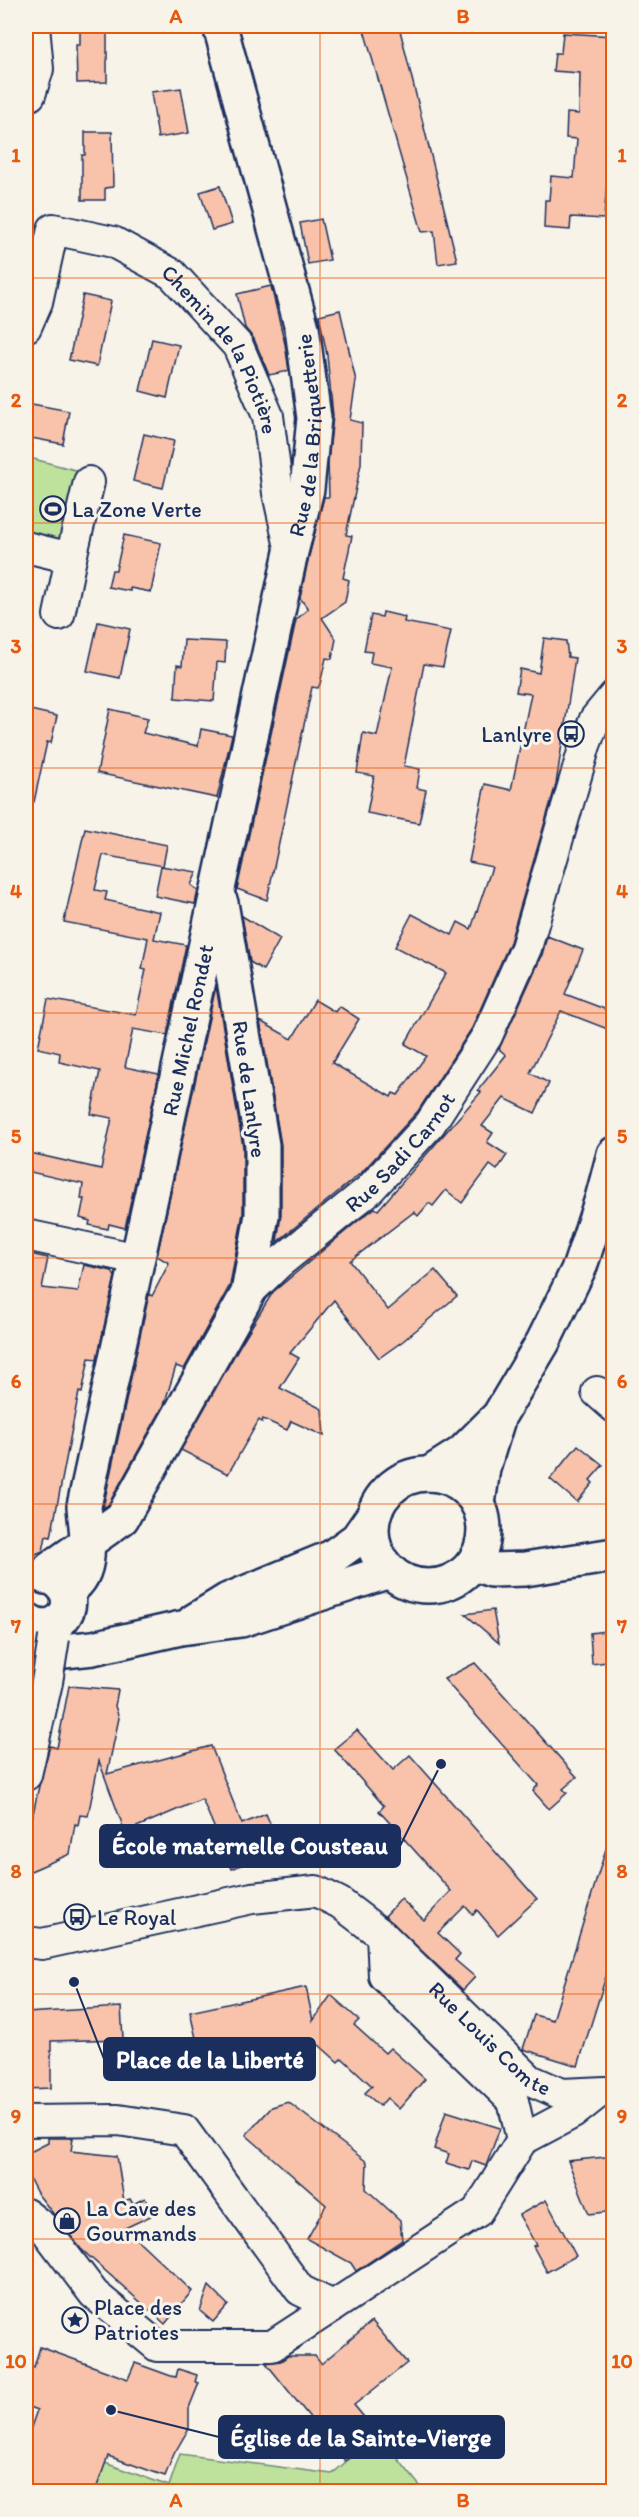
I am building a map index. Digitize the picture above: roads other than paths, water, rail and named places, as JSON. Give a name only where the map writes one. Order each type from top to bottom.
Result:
[{"type":"main road","name":"Rue de la Briquetterie","points":[[220,26],[302,328],[314,418],[307,489],[291,552]]},
{"type":"main road","name":"Rue Michel Rondet","points":[[86,1542],[84,1506],[291,552]]},
{"type":"main road","name":"Rue de Lanlyre","points":[[219,886],[262,1145],[261,1215],[248,1293]]},
{"type":"main road","points":[[373,1516],[374,1545],[380,1559],[389,1571],[405,1582],[424,1586],[443,1585],[460,1577],[474,1563],[484,1538],[483,1468],[499,1416],[543,1342],[580,1266],[614,1154]]},
{"type":"main road","name":"Rue Sadi Carnot","points":[[86,1542],[122,1518],[248,1293]]},
{"type":"main road","points":[[429,1474],[462,1453],[499,1416]]},
{"type":"main road","points":[[181,1628],[228,1600],[332,1557],[357,1539],[373,1516],[381,1499],[394,1485],[410,1477],[429,1474],[444,1476],[458,1482],[470,1491],[500,1544],[526,1552],[614,1540]]},
{"type":"main road","points":[[47,1580],[77,1586],[87,1565],[86,1542]]},
{"type":"main road","points":[[474,1563],[492,1570],[525,1569],[614,1555]]},
{"type":"main road","points":[[26,1655],[93,1648],[181,1628],[241,1620],[389,1571]]},
{"type":"main road","points":[[37,1626],[56,1623],[66,1612],[69,1598],[47,1580]]},
{"type":"street","points":[[26,95],[30,95],[38,69],[34,26]]},
{"type":"street","name":"Chemin de la Piotière","points":[[26,327],[37,302],[52,230],[112,242],[172,274],[238,346],[268,416],[278,493],[291,552]]},
{"type":"street","points":[[59,615],[89,482]]},
{"type":"street","points":[[26,548],[71,558]]},
{"type":"street","name":"Rue Sadi Carnot","points":[[248,1293],[279,1263],[369,1190],[430,1124],[488,1036],[526,948],[595,719],[614,696]]},
{"type":"street","points":[[26,1235],[138,1259]]},
{"type":"street","points":[[26,1774],[47,1682],[37,1626]]},
{"type":"street","name":"Rue Louis Comte","points":[[26,1942],[42,1944],[252,1898],[316,1891],[340,1903],[382,1935],[530,2080],[562,2094],[605,2092]]},
{"type":"street","points":[[26,2214],[44,2228],[94,2294],[157,2346],[272,2346],[477,2212],[522,2140],[513,2101],[384,1976],[382,1935]]},
{"type":"street","name":"Rue Louis Comte","points":[[522,2140],[573,2114],[605,2092]]},
{"type":"street","points":[[26,2121],[118,2120],[184,2130],[300,2290],[333,2306]]},
{"type":"place","name":"La Zone Verte","points":[[53,509]]},
{"type":"place","name":"Lanlyre","points":[[571,734]]},
{"type":"place","name":"École maternelle Cousteau","points":[[441,1764]]},
{"type":"place","name":"Le Royal","points":[[77,1917]]},
{"type":"place","name":"Place de la Liberté","points":[[74,1982]]},
{"type":"place","name":"La Cave des Gourmands","points":[[67,2221]]},
{"type":"place","name":"Place des Patriotes","points":[[75,2320]]},
{"type":"place","name":"Église de la Sainte-Vierge","points":[[111,2410]]}]
